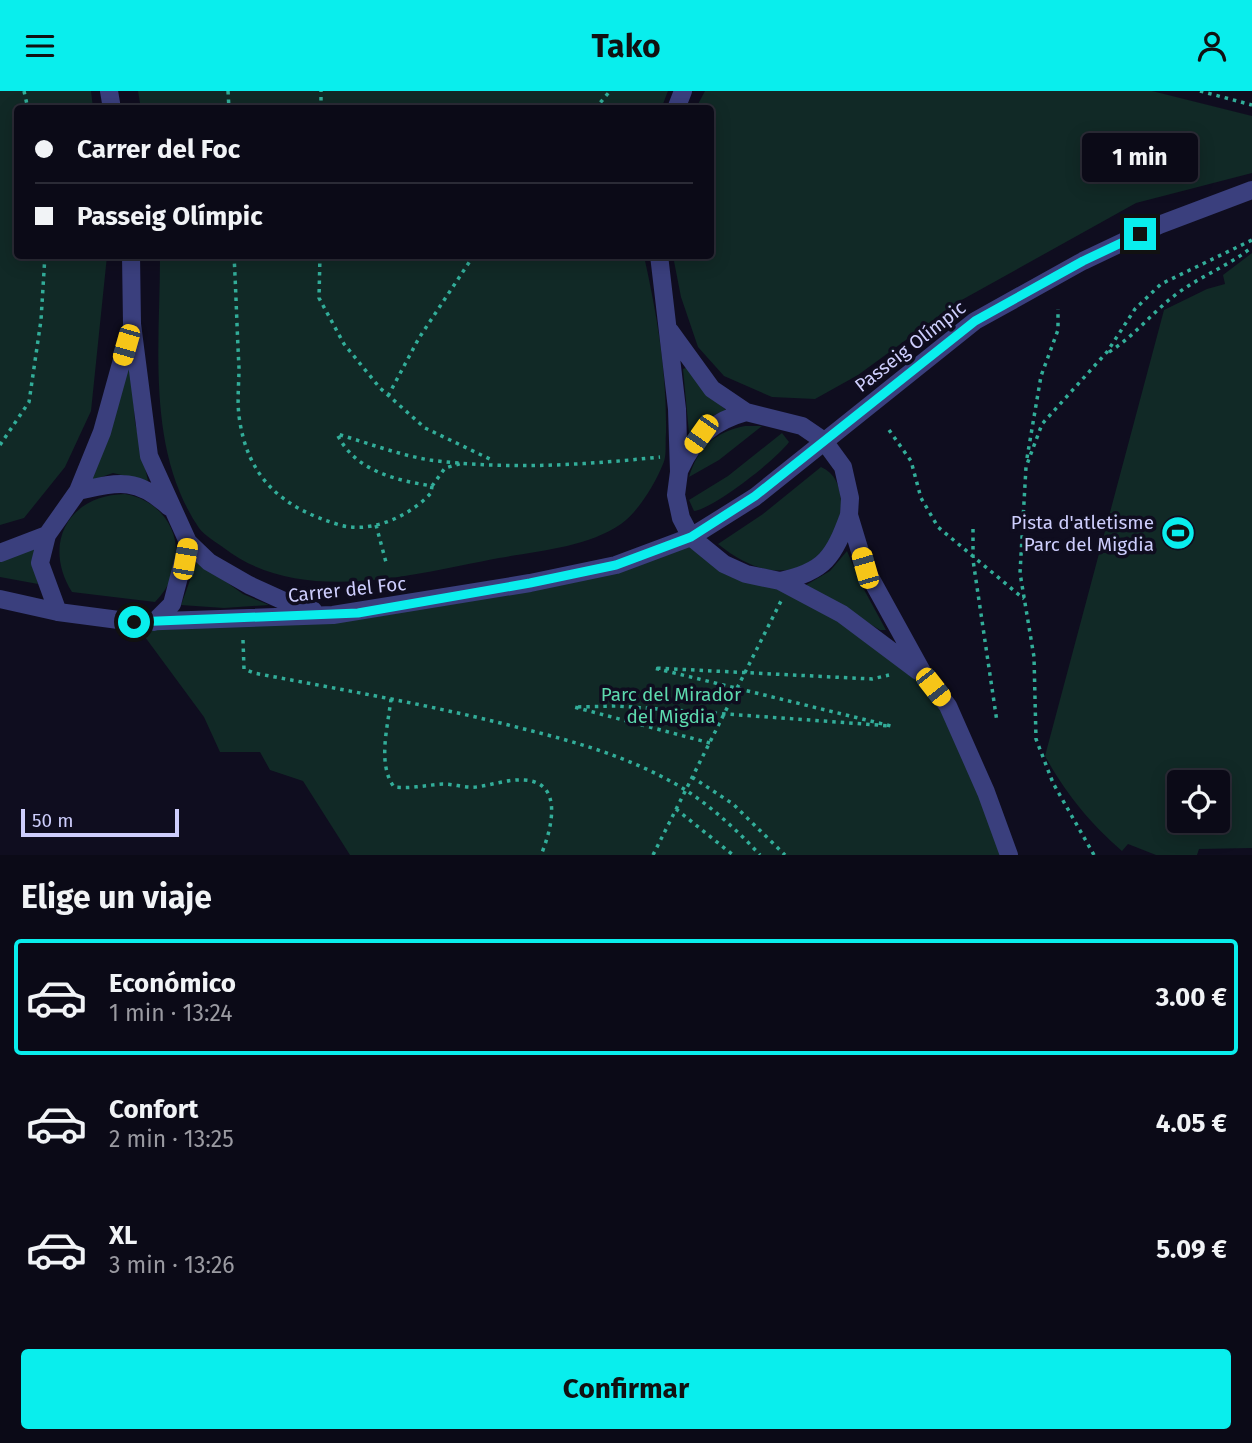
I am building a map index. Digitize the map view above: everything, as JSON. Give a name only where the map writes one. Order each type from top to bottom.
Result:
[{"type":"street","name":"Passeig Olímpic","points":[[691,537],[755,496],[975,321],[1083,261],[1149,230],[1252,190]]},
{"type":"street","points":[[131,259],[132,324],[149,456],[188,542],[209,562],[249,585],[295,606],[333,615]]},
{"type":"street","points":[[660,259],[670,331],[679,472],[676,495],[681,517],[691,537],[724,564],[746,574],[780,581],[842,614],[924,675]]},
{"type":"street","points":[[58,612],[40,563],[47,535],[78,491],[102,432],[132,324]]},
{"type":"street","points":[[670,331],[712,389],[746,412],[803,426],[824,441],[843,467],[850,498],[849,515],[865,568],[924,675],[948,706],[986,792],[1009,855]]},
{"type":"street","points":[[679,472],[701,434],[729,416],[746,412]]},
{"type":"street","points":[[78,491],[119,482],[149,489],[174,512]]},
{"type":"street","points":[[780,581],[806,576],[828,560],[849,515]]},
{"type":"street","points":[[0,553],[47,535]]},
{"type":"street","name":"Carrer del Foc","points":[[0,599],[58,612],[154,622],[333,615],[505,588],[616,565],[691,537]]},
{"type":"street","points":[[154,622],[172,604],[188,542]]},
{"type":"path","points":[[598,105],[610,91]]},
{"type":"path","points":[[1200,91],[1252,105]]},
{"type":"path","points":[[1026,467],[1042,424],[1104,355],[1135,309],[1161,284],[1252,240]]},
{"type":"path","points":[[1104,355],[1124,342],[1159,307],[1182,290],[1234,262],[1252,247]]},
{"type":"path","points":[[0,445],[29,402],[41,320],[46,259]]},
{"type":"path","points":[[234,259],[239,415],[248,453],[264,482],[298,510],[315,519],[348,527],[376,525],[404,515],[426,499],[432,485],[445,468],[467,462]]},
{"type":"path","points":[[320,259],[319,298],[344,344],[388,395],[425,428],[498,463]]},
{"type":"path","points":[[388,395],[419,338],[471,259]]},
{"type":"path","points":[[1058,309],[1058,330],[1041,376],[1026,467],[1020,573],[1034,657],[1036,739],[1053,783],[1094,855]]},
{"type":"path","points":[[889,430],[911,461],[921,499],[938,527],[973,560],[1024,600]]},
{"type":"path","points":[[432,485],[407,482],[366,466],[352,458],[337,434],[406,455],[467,462],[555,467],[670,456]]},
{"type":"path","points":[[376,525],[387,566]]},
{"type":"path","points":[[973,529],[973,560],[997,722]]},
{"type":"path","points":[[653,855],[781,601]]},
{"type":"path","points":[[243,640],[244,669],[254,673],[453,710],[579,743],[635,764],[685,790],[738,831],[760,855]]},
{"type":"path","points":[[710,743],[574,707],[617,706],[891,726],[654,668],[872,679],[892,674]]},
{"type":"path","points":[[391,699],[385,757],[386,776],[394,787],[445,784],[473,788],[524,780],[538,783],[550,795],[554,816],[541,855]]},
{"type":"path","points":[[692,777],[733,804],[785,855]]},
{"type":"path","points":[[676,809],[733,855]]},
{"type":"green space","points":[[0,91],[91,91],[93,105],[14,105],[14,259],[107,259],[91,411],[65,467],[24,518],[0,525]]},
{"type":"green space","points":[[138,91],[668,91],[663,105],[140,105]]},
{"type":"green space","points":[[705,91],[1152,91],[1252,116],[1252,173],[1136,203],[958,302],[858,375],[815,399],[772,397],[724,376],[698,347],[681,297],[674,259],[714,259],[714,105],[698,105]]},
{"type":"green space","name":"Pista d'atletisme Parc del Migdia","points":[[1252,253],[1252,848],[1199,849],[1197,855],[1156,855],[1128,844],[1122,851],[1079,807],[1045,756],[1164,310],[1207,289],[1225,284],[1223,275]]},
{"type":"green space","points":[[160,259],[645,259],[663,366],[666,433],[663,464],[645,497],[627,519],[608,532],[578,543],[395,577],[322,581],[287,577],[254,566],[224,548],[199,528],[182,498],[171,465],[163,431],[158,361]]},
{"type":"green space","points":[[128,361],[131,361],[135,422],[148,481],[113,473],[90,481],[108,440]]},
{"type":"green space","points":[[688,367],[703,390],[726,410],[706,419],[689,433],[683,369]]},
{"type":"green space","points":[[745,426],[762,426],[719,460],[689,477],[697,458],[709,443],[724,432]]},
{"type":"green space","points":[[782,433],[789,442],[772,460],[729,493],[694,511],[689,500],[728,476]]},
{"type":"green space","points":[[821,467],[835,480],[841,500],[838,523],[827,545],[809,562],[785,570],[754,566],[718,544],[763,514]]},
{"type":"green space","points":[[125,494],[144,500],[158,510],[168,523],[174,538],[174,571],[167,587],[155,602],[72,592],[63,574],[61,540],[66,525],[75,513],[88,503]]},
{"type":"green space","name":"Parc del Mirador del Migdia","points":[[691,537],[724,564],[780,581],[924,675],[1009,855],[350,855],[303,781],[270,770],[260,752],[220,752],[204,717],[134,622],[333,615],[530,583]]},
{"type":"green space","points":[[35,546],[34,567],[38,584],[0,577],[0,562]]},
{"type":"green space","points":[[847,551],[886,630],[880,630],[806,585],[830,571]]},
{"type":"green space","points":[[197,561],[243,594],[269,605],[224,608],[181,605]]},
{"type":"place","name":"Pista d'atletisme Parc del Migdia","points":[[1178,533]]},
{"type":"route","points":[[134,622],[358,613],[616,565],[691,537],[755,496],[877,396],[975,321],[1083,261],[1140,234]]}]
